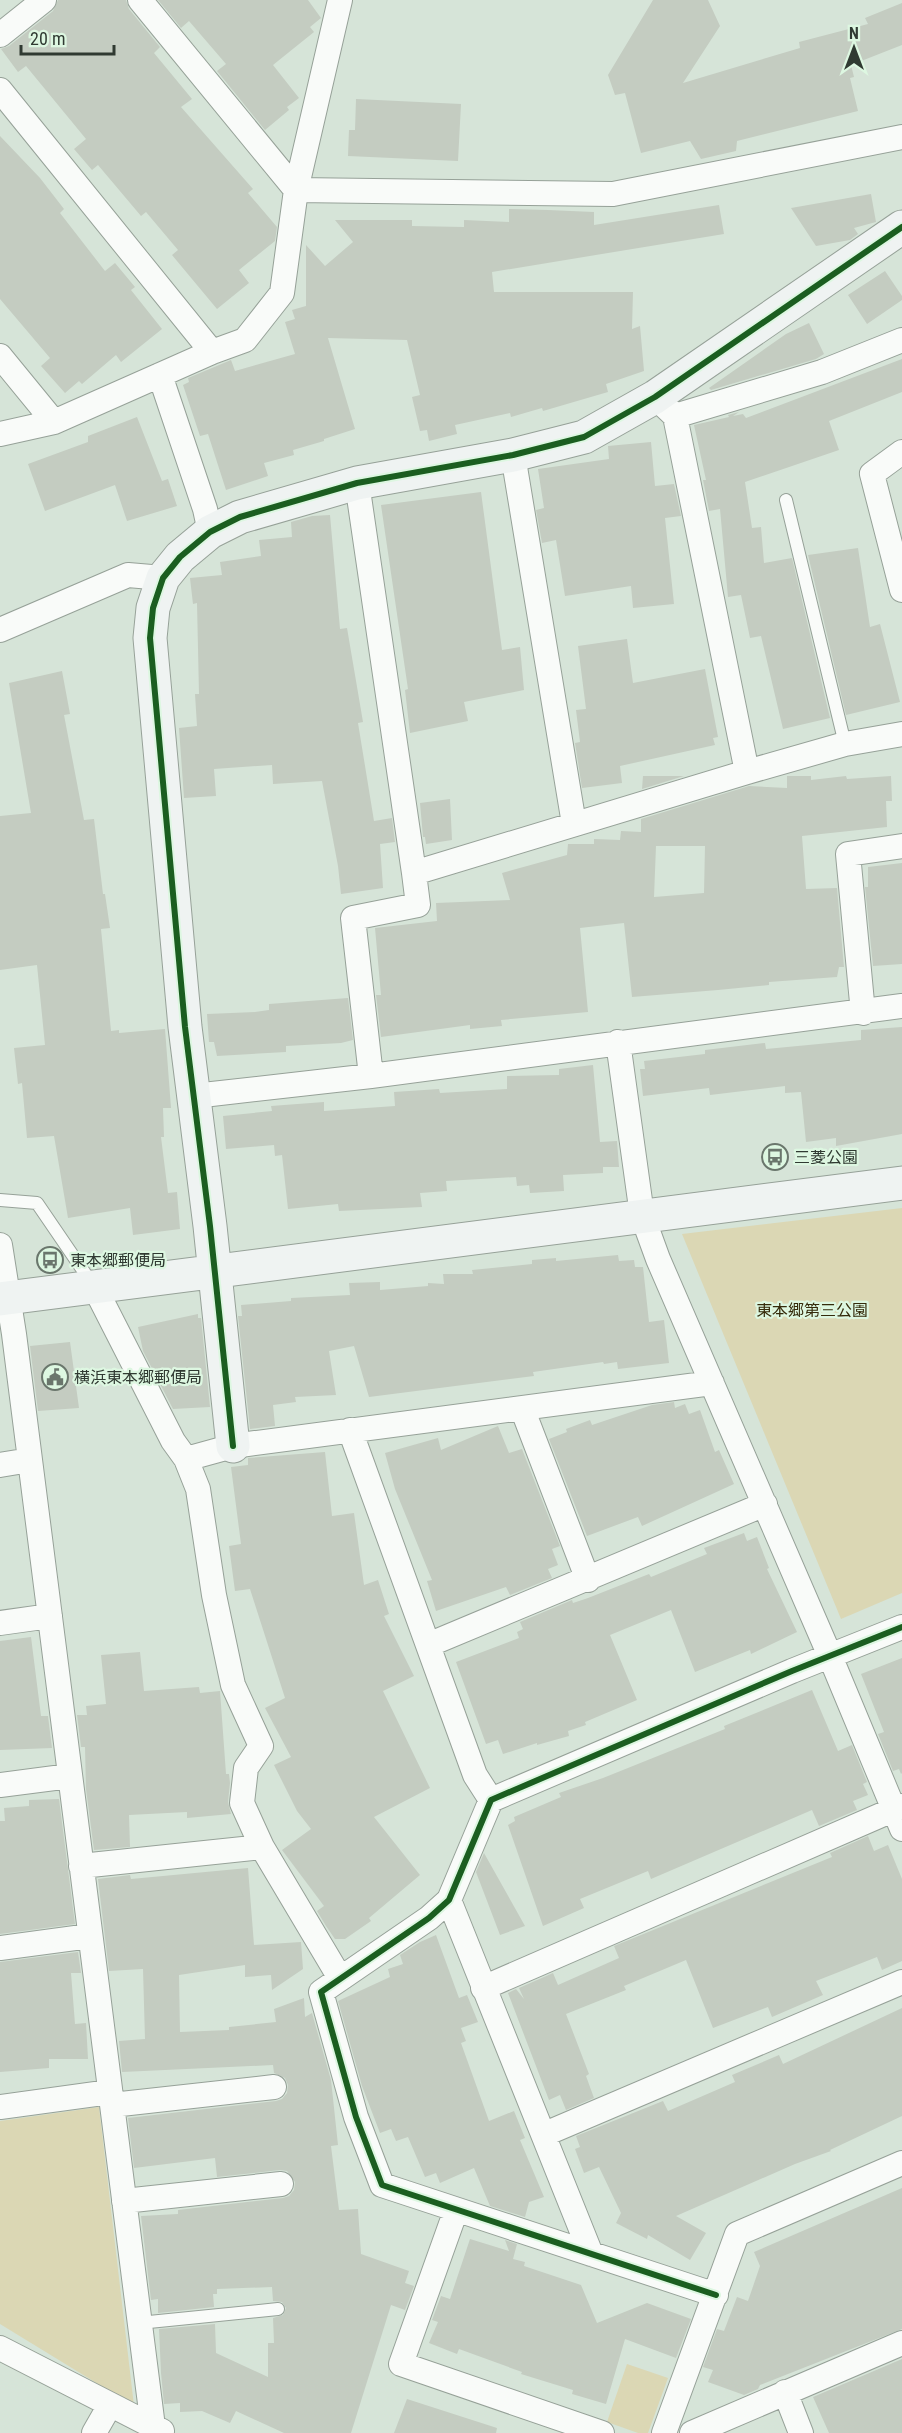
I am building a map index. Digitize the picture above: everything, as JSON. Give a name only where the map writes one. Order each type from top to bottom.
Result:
[{"type":"street","points":[[0,35],[44,0]]},
{"type":"street","points":[[140,0],[296,190],[614,194],[902,137]]},
{"type":"street","points":[[0,434],[54,422],[212,352],[245,340],[282,292],[296,190],[339,2]]},
{"type":"street","points":[[0,90],[212,352]]},
{"type":"street","points":[[665,406],[902,226]]},
{"type":"street","points":[[233,1446],[185,1027],[150,638],[153,608],[163,578],[180,557],[210,532],[240,517],[357,483],[513,455],[584,437],[665,406],[822,372],[902,340]]},
{"type":"street","points":[[0,356],[54,422]]},
{"type":"street","points":[[160,375],[205,509],[210,532]]},
{"type":"street","points":[[665,406],[747,772]]},
{"type":"street","points":[[902,452],[872,474],[898,549],[902,590]]},
{"type":"street","points":[[513,455],[574,824]]},
{"type":"street","points":[[357,483],[418,905],[353,918],[371,1076]]},
{"type":"street","points":[[0,630],[128,575],[163,578]]},
{"type":"street","points":[[414,873],[845,744],[902,734]]},
{"type":"street","points":[[864,1012],[848,854],[902,846]]},
{"type":"street","points":[[194,1096],[371,1076],[902,1006]]},
{"type":"street","points":[[483,1988],[899,1815],[658,1259],[642,1215],[618,1042]]},
{"type":"street","points":[[4,1299],[214,1270],[902,1183]]},
{"type":"street","points":[[0,1245],[4,1299],[30,1461],[139,2323],[160,2430]]},
{"type":"street","points":[[94,1286],[163,1422],[186,1460],[198,1488],[214,1595],[233,1685],[261,1746],[246,1768],[242,1803],[262,1847],[340,1977]]},
{"type":"street","points":[[186,1460],[233,1446],[712,1383]]},
{"type":"street","points":[[522,1408],[588,1580]]},
{"type":"street","points":[[350,1430],[475,1774],[491,1800]]},
{"type":"street","points":[[0,1465],[30,1461]]},
{"type":"street","points":[[428,1645],[765,1504]]},
{"type":"street","points":[[0,1623],[50,1616]]},
{"type":"street","points":[[716,2295],[382,2185],[356,2117],[321,1992],[429,1918],[449,1900],[491,1800],[902,1627]]},
{"type":"street","points":[[0,1785],[70,1776]]},
{"type":"street","points":[[81,1866],[262,1847]]},
{"type":"street","points":[[449,1900],[483,1988],[545,2134],[591,2254]]},
{"type":"street","points":[[0,1948],[90,1936]]},
{"type":"street","points":[[545,2134],[902,1982]]},
{"type":"street","points":[[0,2107],[274,2086]]},
{"type":"street","points":[[664,2433],[737,2234],[902,2163]]},
{"type":"street","points":[[124,2201],[281,2184]]},
{"type":"street","points":[[456,2210],[401,2364],[602,2433]]},
{"type":"street","points":[[692,2433],[902,2343]]},
{"type":"street","points":[[0,2348],[160,2430]]},
{"type":"street","points":[[784,2392],[801,2433]]},
{"type":"street","points":[[94,2433],[110,2405]]},
{"type":"lane","points":[[786,500],[845,744]]},
{"type":"lane","points":[[0,1200],[37,1203],[94,1286]]},
{"type":"lane","points":[[139,2323],[278,2309]]},
{"type":"green space","name":"東本郷第三公園","points":[[902,1208],[902,1593],[841,1619],[682,1234]]},
{"type":"green space","points":[[99,2107],[134,2406],[0,2324],[0,2121]]},
{"type":"green space","points":[[627,2364],[668,2378],[648,2433],[638,2433],[607,2422]]},
{"type":"building","points":[[58,0],[126,0],[129,9],[160,47],[154,53],[192,99],[181,107],[253,189],[248,193],[277,227],[275,241],[239,270],[249,283],[217,309],[172,255],[178,250],[146,212],[141,216],[98,165],[92,170],[74,149],[86,139],[26,66],[18,72],[1,49],[9,46],[53,11]]},
{"type":"building","points":[[158,0],[308,0],[321,18],[310,27],[314,32],[273,65],[299,98],[287,107],[289,110],[265,130],[217,71],[226,64],[189,21],[181,28]]},
{"type":"building","points":[[653,0],[708,0],[720,26],[683,83],[800,48],[799,42],[868,24],[865,18],[902,3],[902,45],[851,65],[854,77],[850,78],[858,111],[737,141],[736,151],[701,159],[690,141],[641,153],[625,93],[615,95],[608,75]]},
{"type":"building","points":[[356,99],[461,104],[458,161],[348,156],[349,130],[355,130]]},
{"type":"building","points":[[0,136],[40,178],[64,209],[60,213],[105,271],[115,263],[135,287],[131,290],[162,329],[121,362],[116,355],[82,384],[79,381],[65,393],[41,366],[50,358],[0,299]]},
{"type":"building","points":[[871,194],[876,222],[854,228],[858,234],[850,240],[816,246],[791,208]]},
{"type":"building","points":[[719,205],[724,234],[492,272],[494,292],[633,292],[632,329],[640,326],[644,371],[606,384],[608,392],[543,411],[542,408],[511,417],[510,413],[455,425],[457,434],[429,441],[427,430],[420,431],[412,397],[420,395],[407,340],[328,338],[355,429],[293,450],[294,455],[264,463],[268,476],[226,490],[208,434],[200,436],[183,385],[189,382],[188,378],[231,360],[235,371],[295,354],[285,322],[295,319],[292,310],[306,306],[306,245],[325,266],[353,242],[335,220],[412,220],[412,226],[464,227],[464,220],[509,222],[509,209],[594,212],[594,225]]},
{"type":"building","points":[[885,271],[902,296],[902,300],[867,324],[848,295]]},
{"type":"building","points":[[809,323],[824,354],[816,359],[711,390],[709,388],[786,334]]},
{"type":"building","points":[[902,359],[902,392],[829,421],[839,450],[745,482],[752,528],[761,527],[764,563],[792,558],[830,718],[783,729],[761,636],[750,638],[741,595],[728,597],[720,509],[709,511],[703,480],[706,480],[694,425],[729,417],[728,415],[739,412],[733,416],[743,414],[746,418]]},
{"type":"building","points":[[137,417],[162,481],[168,479],[177,506],[127,521],[115,485],[45,511],[28,464],[88,442],[88,436]]},
{"type":"building","points":[[651,442],[655,486],[674,484],[681,516],[665,518],[674,604],[633,608],[631,586],[565,596],[556,540],[542,543],[536,510],[544,508],[538,469],[609,459],[608,446]]},
{"type":"building","points":[[481,492],[502,650],[520,647],[524,690],[464,702],[468,721],[410,733],[405,690],[408,689],[381,505]]},
{"type":"building","points":[[330,515],[340,629],[347,628],[363,722],[358,723],[374,821],[392,818],[395,842],[380,844],[383,888],[341,894],[322,781],[273,784],[272,765],[214,769],[216,796],[184,798],[179,728],[197,726],[195,694],[199,694],[197,603],[193,604],[190,578],[222,575],[220,562],[261,556],[259,540],[292,537],[291,522],[312,516]]},
{"type":"building","points":[[858,548],[870,627],[880,624],[900,702],[846,715],[808,555]]},
{"type":"building","points":[[627,639],[633,683],[705,669],[718,737],[713,738],[715,745],[620,766],[622,783],[582,788],[575,743],[580,742],[576,710],[586,709],[578,646]]},
{"type":"building","points":[[62,671],[70,714],[64,715],[84,820],[94,819],[103,894],[105,894],[110,928],[101,929],[111,1031],[119,1030],[119,1033],[165,1029],[171,1108],[163,1108],[164,1137],[161,1137],[168,1193],[177,1192],[180,1229],[133,1235],[130,1208],[68,1218],[54,1136],[27,1138],[22,1083],[18,1084],[14,1048],[45,1045],[37,965],[0,970],[0,816],[31,813],[9,683]]},
{"type":"building","points":[[643,776],[684,776],[642,789]]},
{"type":"building","points":[[787,776],[811,776],[811,780],[846,776],[847,779],[891,776],[892,801],[886,801],[887,827],[802,836],[806,889],[837,888],[844,967],[839,967],[837,977],[632,997],[624,923],[580,928],[588,1012],[501,1020],[502,1026],[470,1029],[470,1025],[381,1037],[376,995],[381,995],[375,928],[437,921],[436,903],[510,900],[502,873],[567,855],[568,844],[594,844],[594,839],[620,840],[621,831],[641,832],[641,819],[749,786],[787,788]],"holes":[[[656,846],[705,846],[704,893],[654,897]]]},
{"type":"building","points":[[450,799],[452,840],[426,844],[425,837],[423,837],[420,803]]},
{"type":"building","points":[[902,863],[902,964],[873,966],[865,887],[868,887],[868,867]]},
{"type":"building","points":[[348,998],[353,1040],[341,1043],[286,1046],[286,1052],[217,1056],[214,1042],[209,1042],[207,1014],[255,1012],[269,1010],[269,1004]]},
{"type":"building","points":[[902,1027],[902,1134],[836,1146],[836,1138],[806,1142],[801,1092],[785,1093],[785,1086],[710,1095],[709,1088],[643,1096],[640,1069],[645,1069],[644,1061],[705,1054],[705,1050],[765,1043],[766,1049],[861,1040],[861,1030]]},
{"type":"building","points":[[593,1065],[600,1142],[617,1141],[619,1167],[603,1167],[603,1173],[563,1175],[564,1191],[530,1193],[529,1185],[517,1186],[516,1177],[446,1181],[447,1191],[420,1193],[422,1207],[339,1211],[338,1204],[288,1209],[282,1155],[275,1156],[274,1145],[226,1149],[223,1116],[272,1111],[271,1106],[324,1102],[324,1111],[395,1106],[394,1092],[439,1089],[440,1093],[507,1089],[507,1076],[559,1075],[559,1069]]},
{"type":"building","points":[[618,1255],[619,1261],[634,1260],[635,1267],[643,1267],[649,1322],[664,1320],[669,1363],[618,1369],[617,1362],[604,1364],[603,1362],[533,1372],[534,1376],[369,1397],[354,1346],[329,1351],[336,1395],[295,1397],[296,1402],[273,1405],[275,1426],[250,1429],[238,1316],[242,1316],[241,1305],[291,1301],[291,1298],[350,1295],[349,1283],[380,1282],[380,1290],[428,1286],[428,1283],[444,1284],[443,1274],[473,1274],[472,1270],[532,1264],[532,1260],[556,1258],[556,1261]]},
{"type":"building","points":[[198,1314],[198,1318],[201,1318],[210,1407],[173,1409],[143,1351],[138,1327]]},
{"type":"building","points":[[70,1342],[79,1408],[38,1411],[30,1346]]},
{"type":"building","points":[[674,1402],[675,1408],[685,1404],[689,1414],[700,1410],[715,1452],[719,1450],[734,1484],[642,1526],[638,1517],[587,1536],[549,1439],[567,1432],[566,1429],[590,1420],[592,1425],[652,1405]]},
{"type":"building","points":[[498,1426],[509,1453],[522,1449],[560,1546],[552,1549],[558,1565],[548,1569],[552,1578],[510,1595],[506,1587],[436,1611],[427,1581],[432,1580],[395,1489],[385,1453],[438,1438],[441,1450]]},
{"type":"building","points":[[325,1452],[332,1516],[354,1513],[364,1585],[378,1580],[389,1614],[384,1616],[414,1676],[383,1691],[430,1788],[374,1817],[420,1875],[369,1918],[371,1921],[345,1939],[335,1939],[317,1911],[324,1906],[282,1850],[311,1829],[297,1811],[274,1765],[291,1757],[265,1708],[285,1698],[250,1589],[235,1591],[229,1546],[241,1544],[231,1467],[248,1465],[248,1458]]},
{"type":"building","points":[[744,1533],[747,1541],[757,1537],[769,1568],[767,1569],[797,1632],[751,1654],[750,1650],[695,1672],[671,1610],[610,1635],[637,1700],[585,1722],[586,1725],[568,1731],[569,1736],[503,1754],[498,1740],[486,1744],[456,1662],[519,1638],[517,1632],[523,1629],[520,1622],[572,1600],[573,1603],[588,1598],[649,1574],[651,1577],[707,1554],[704,1548]]},
{"type":"building","points":[[31,1637],[41,1716],[48,1716],[52,1748],[0,1750],[0,1641]]},
{"type":"building","points":[[140,1652],[144,1691],[199,1687],[200,1693],[220,1691],[226,1774],[229,1774],[230,1783],[228,1802],[231,1814],[187,1818],[187,1812],[129,1815],[130,1847],[94,1850],[86,1789],[85,1747],[81,1747],[77,1715],[87,1715],[86,1706],[106,1704],[101,1655]]},
{"type":"building","points":[[902,1658],[901,1774],[899,1769],[893,1771],[878,1734],[884,1732],[861,1674]]},
{"type":"building","points":[[812,1690],[838,1751],[852,1745],[867,1782],[863,1784],[868,1795],[853,1801],[857,1810],[819,1826],[812,1810],[651,1879],[648,1871],[580,1899],[584,1908],[543,1926],[508,1825],[515,1821],[514,1817],[561,1797],[559,1793],[603,1778],[725,1729],[724,1726]]},
{"type":"building","points":[[59,1799],[75,1924],[0,1934],[0,1821],[5,1821],[4,1808],[29,1806],[29,1800]]},
{"type":"building","points":[[868,1836],[874,1851],[888,1845],[902,1879],[902,1961],[882,1970],[877,1957],[816,1981],[823,1995],[772,2017],[768,2007],[713,2028],[686,1960],[624,1986],[626,1990],[566,2014],[589,2074],[586,2076],[594,2098],[566,2110],[560,2095],[549,2100],[508,1993],[516,1989],[524,1999],[519,1988],[553,1973],[558,1985],[619,1958],[614,1946],[832,1857],[830,1853]]},
{"type":"building","points":[[484,1853],[525,1926],[500,1935],[476,1872]]},
{"type":"building","points":[[248,1868],[254,1945],[301,1942],[303,1969],[272,1990],[271,1975],[245,1977],[245,1965],[179,1975],[180,2032],[229,2030],[229,2027],[276,2022],[274,2009],[304,1998],[305,2017],[312,2013],[331,2080],[338,2145],[331,2146],[339,2210],[358,2209],[361,2254],[409,2271],[405,2283],[414,2286],[405,2310],[391,2305],[351,2433],[284,2433],[236,2411],[230,2423],[202,2411],[180,2412],[180,2403],[164,2404],[159,2329],[215,2324],[216,2353],[268,2377],[268,2343],[274,2343],[273,2318],[283,2315],[286,2308],[282,2302],[273,2301],[272,2287],[217,2289],[217,2294],[213,2294],[214,2307],[158,2313],[158,2299],[151,2300],[141,2216],[178,2214],[178,2210],[283,2198],[289,2196],[294,2190],[295,2182],[287,2171],[280,2170],[217,2177],[215,2158],[134,2168],[128,2118],[276,2101],[282,2099],[287,2093],[288,2085],[285,2078],[274,2073],[273,2065],[122,2072],[119,2041],[145,2039],[143,1969],[109,1971],[98,1879],[130,1875],[131,1879]]},
{"type":"building","points":[[436,1935],[459,1998],[467,1995],[478,2022],[461,2028],[466,2041],[461,2043],[489,2121],[514,2111],[525,2138],[520,2140],[544,2197],[529,2202],[525,2217],[490,2206],[474,2168],[440,2183],[436,2173],[425,2177],[408,2137],[396,2141],[391,2129],[380,2133],[362,2086],[338,2001],[390,1977],[388,1969],[403,1964],[400,1955]]},
{"type":"building","points":[[78,1952],[81,1973],[71,1973],[75,2024],[86,2023],[88,2059],[49,2059],[49,2068],[0,2072],[0,1962]]},
{"type":"building","points":[[902,2008],[902,2116],[831,2151],[795,2164],[676,2216],[706,2233],[690,2260],[648,2235],[647,2239],[616,2223],[621,2213],[599,2167],[584,2173],[575,2149],[580,2147],[576,2136],[663,2101],[668,2111],[735,2082],[732,2075],[779,2055],[783,2064]]},
{"type":"building","points":[[902,2188],[902,2329],[760,2385],[758,2389],[744,2395],[708,2382],[713,2370],[703,2367],[717,2329],[724,2331],[737,2297],[748,2301],[760,2266],[754,2252]]},
{"type":"building","points":[[470,2239],[509,2251],[505,2240],[517,2244],[513,2259],[525,2262],[524,2266],[581,2285],[597,2323],[647,2303],[691,2319],[676,2358],[625,2339],[606,2404],[572,2394],[573,2390],[521,2374],[522,2372],[459,2349],[457,2354],[429,2343],[438,2322],[432,2320],[441,2296],[450,2299]]},
{"type":"building","points":[[902,2359],[902,2433],[829,2433],[813,2397]]},
{"type":"building","points":[[407,2399],[497,2428],[496,2433],[394,2433]]},
{"type":"cycle path","points":[[233,1446],[210,1226],[185,1027],[150,638],[153,608],[163,578],[180,557],[210,532],[240,517],[357,483],[513,455],[584,437],[655,397],[902,227]]},
{"type":"cycle path","points":[[716,2295],[382,2185],[356,2117],[321,1992],[429,1918],[449,1900],[491,1800],[792,1671],[902,1627]]},
{"type":"place","name":"三菱公園","points":[[775,1157]]},
{"type":"place","name":"東本郷郵便局","points":[[50,1260]]},
{"type":"place","name":"横浜東本郷郵便局","points":[[55,1377]]}]
